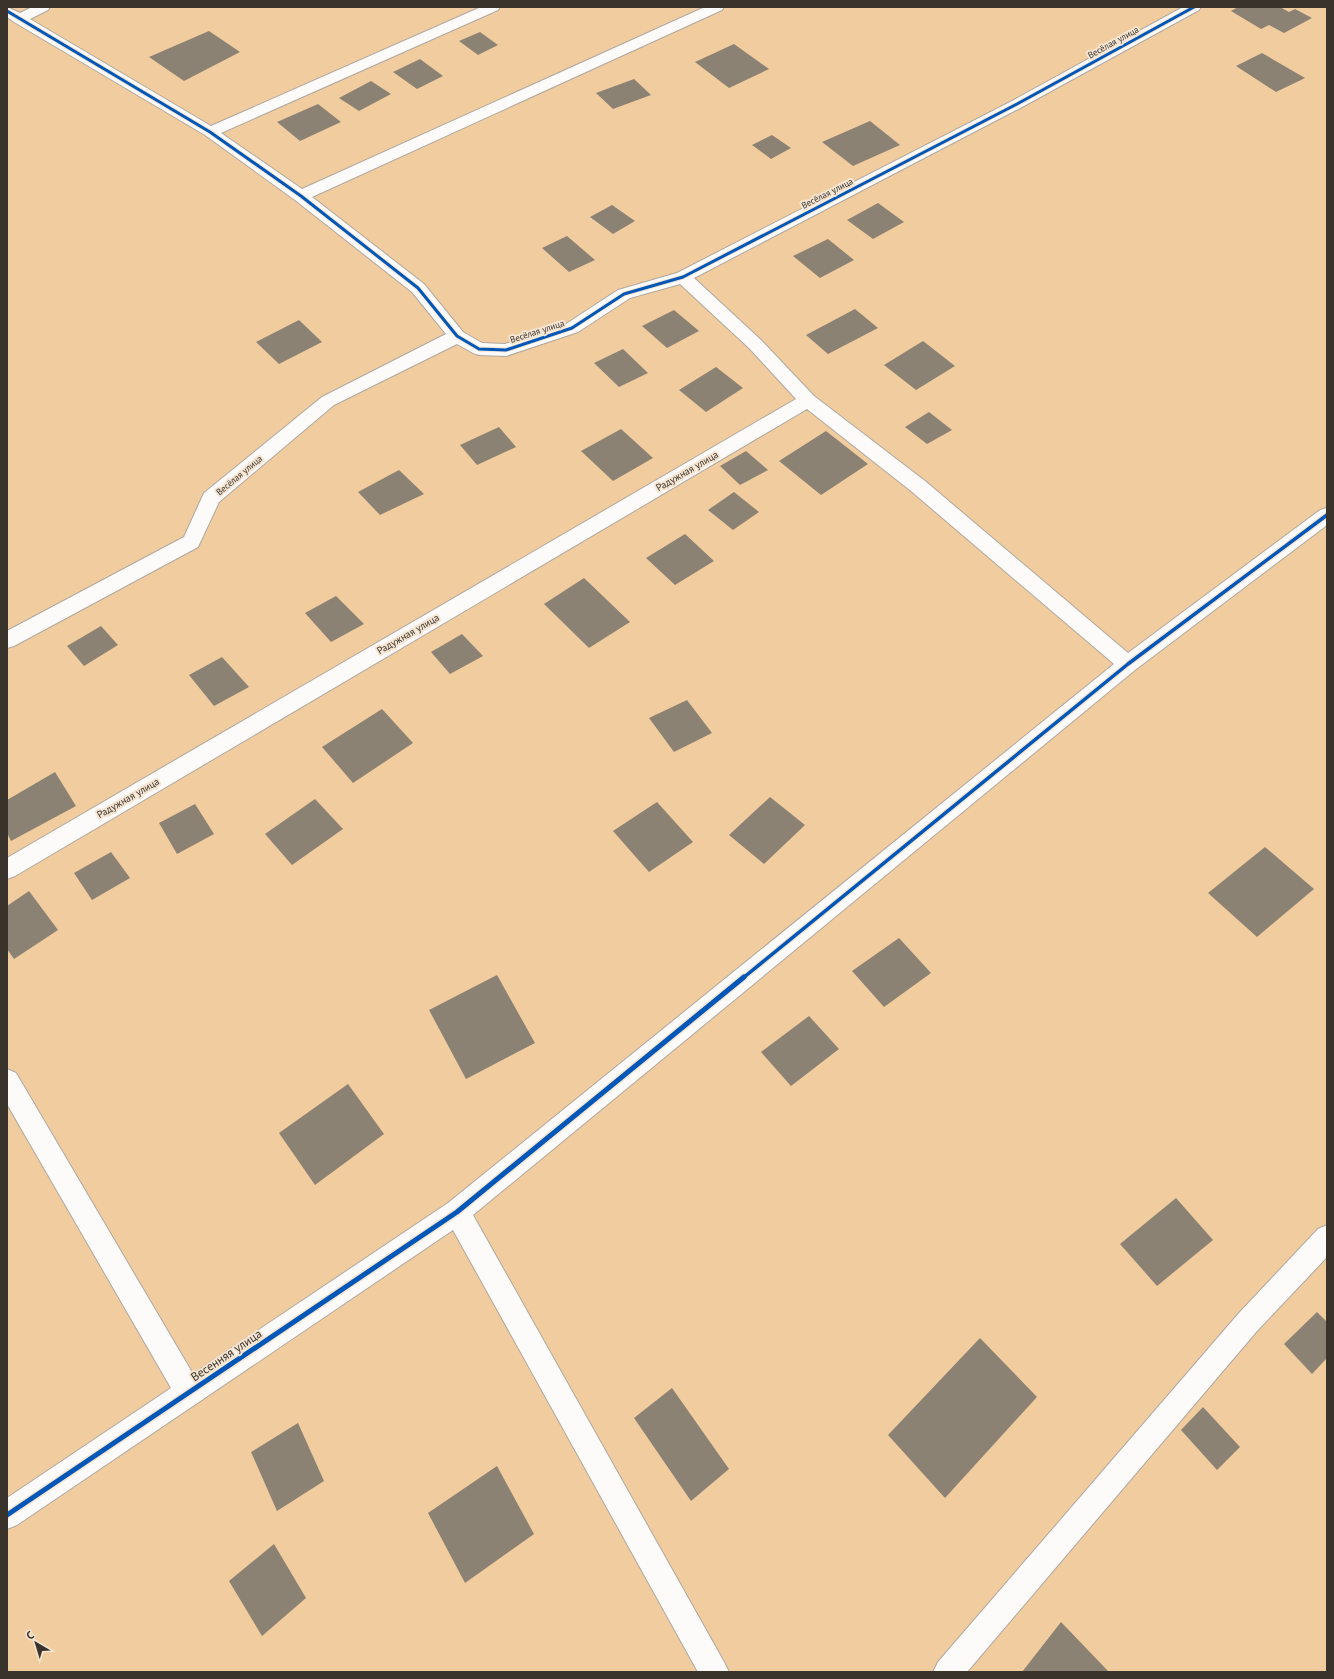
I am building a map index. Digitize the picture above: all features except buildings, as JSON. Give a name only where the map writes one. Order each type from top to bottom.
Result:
[{"type":"street","points":[[13,15],[43,7]]},
{"type":"street","points":[[210,132],[493,7]]},
{"type":"street","points":[[301,196],[717,7]]},
{"type":"street","name":"Весёлая улица","points":[[7,640],[191,542],[211,498],[328,401],[457,336],[479,349],[506,350],[572,328],[624,294],[683,277],[1017,104],[1194,7]]},
{"type":"street","points":[[13,15],[210,132],[301,196],[418,288],[457,336]]},
{"type":"street","points":[[683,277],[755,344],[808,400],[918,486],[1128,664]]},
{"type":"street","name":"Радужная улица","points":[[7,869],[808,400]]},
{"type":"street","name":"Весенняя улица","points":[[7,1515],[457,1212],[1128,664],[1327,515]]},
{"type":"street","points":[[7,1081],[188,1393]]},
{"type":"street","points":[[457,1212],[714,1672]]},
{"type":"street","points":[[948,1672],[1248,1322],[1327,1238]]},
{"type":"shaded area","points":[[7,7],[1327,7],[1327,1672],[7,1672]]},
{"type":"cycle path","points":[[7,11],[210,132],[301,196],[418,288],[457,336],[479,349],[506,350],[572,328],[624,294],[683,277],[1017,104],[1194,7]]},
{"type":"cycle path","points":[[7,1515],[457,1212],[1128,664],[1327,515]]}]
